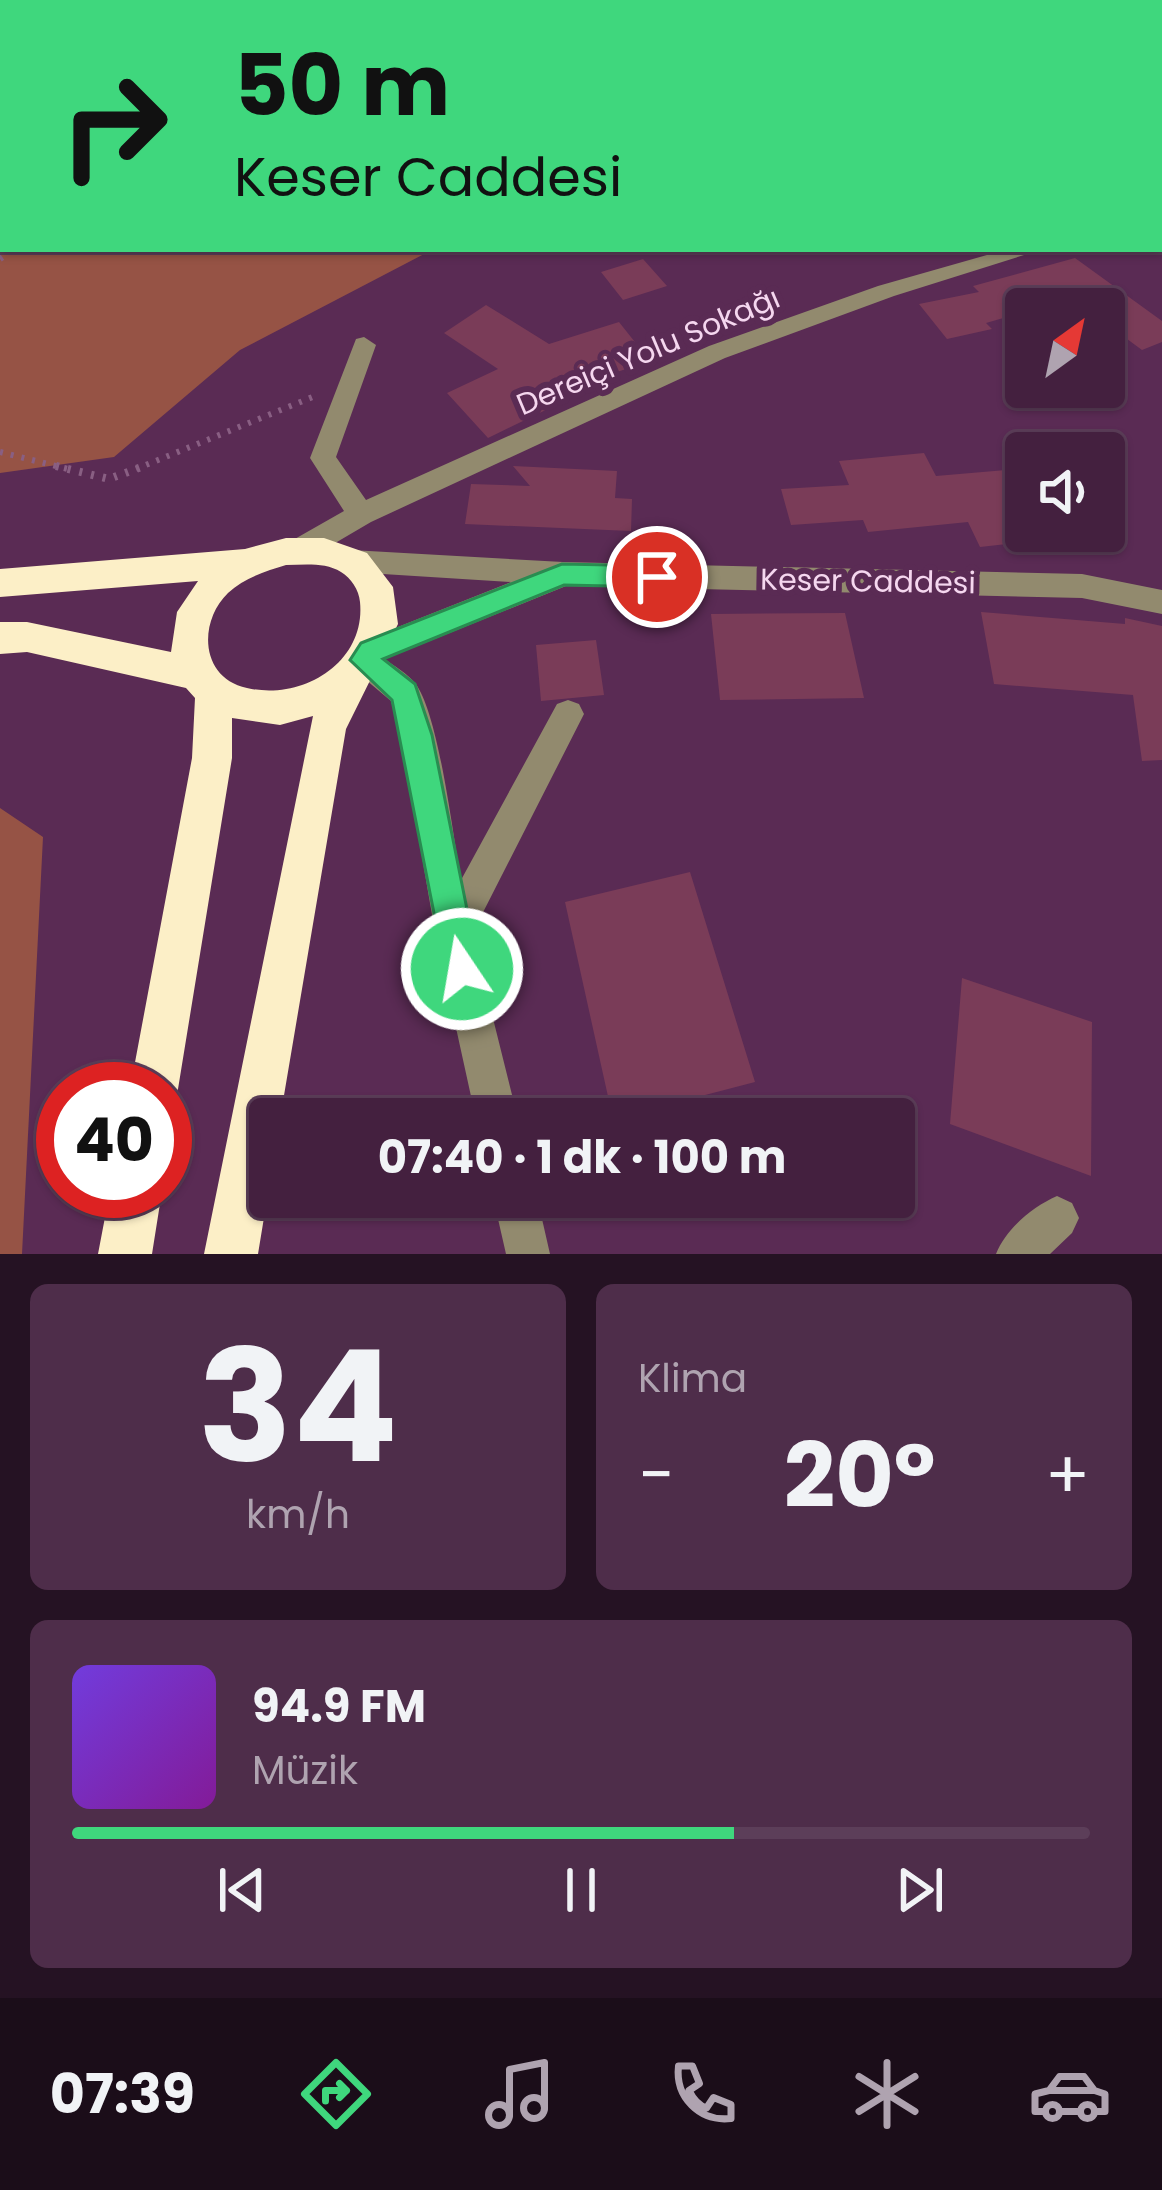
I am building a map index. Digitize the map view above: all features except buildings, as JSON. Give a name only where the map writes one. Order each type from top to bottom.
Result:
[{"type":"highway","points":[[0,583],[244,563],[303,548],[351,561],[369,578],[380,599],[380,625],[327,729],[231,1254]]},
{"type":"highway","points":[[159,1062],[212,758],[205,684],[189,651],[190,626],[211,590],[244,563]]},
{"type":"highway","points":[[0,638],[27,637],[205,684],[238,705],[267,709],[298,705],[327,693],[362,662]]},
{"type":"highway","points":[[125,1254],[131,1218]]},
{"type":"street","name":"Dereiçi Yolu Sokağı","points":[[303,548],[361,514],[717,352],[886,291],[1022,252]]},
{"type":"street","points":[[361,514],[322,458],[364,345]]},
{"type":"street","points":[[351,561],[562,574]]},
{"type":"street","name":"Keser Caddesi","points":[[362,662],[562,574],[1082,586],[1162,602]]},
{"type":"street","points":[[362,662],[404,693],[417,735],[491,1098]]},
{"type":"street","points":[[454,932],[568,714]]},
{"type":"street","points":[[519,1218],[528,1254]]},
{"type":"street","points":[[1018,1254],[1057,1218]]},
{"type":"path","points":[[0,452],[109,478],[240,430],[352,379]]},
{"type":"shaded area","points":[[0,252],[432,252],[240,350],[114,457],[0,473]]},
{"type":"shaded area","points":[[0,808],[43,837],[22,1254],[0,1254]]},
{"type":"route","points":[[462,969],[417,735],[404,693],[364,660],[371,651],[562,574],[657,577]]}]
